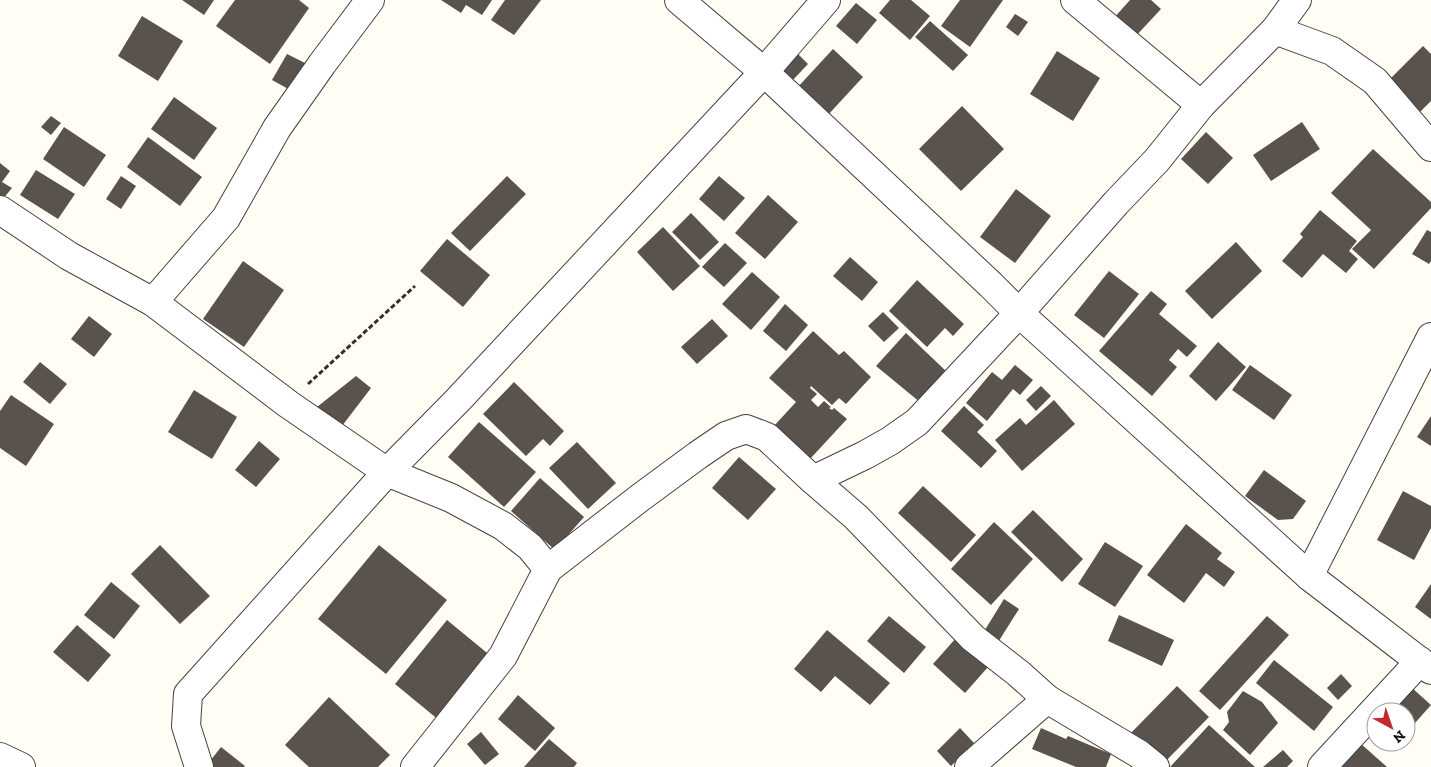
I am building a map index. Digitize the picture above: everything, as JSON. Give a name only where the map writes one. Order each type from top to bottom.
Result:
[{"type":"street","points":[[153,302],[226,218],[277,128],[370,0]]},
{"type":"street","points":[[679,0],[764,72],[1019,313],[1309,576],[1426,666],[1322,767]]},
{"type":"street","points":[[199,767],[186,726],[188,694],[387,472],[463,394],[764,72],[826,0]]},
{"type":"street","points":[[1075,0],[1201,105]]},
{"type":"street","points":[[813,480],[865,455],[890,441],[917,422],[1019,313],[1116,203],[1157,160],[1201,105],[1275,30],[1297,0]]},
{"type":"street","points":[[1275,30],[1332,51],[1375,81],[1431,147]]},
{"type":"street","points":[[0,210],[69,256],[153,302],[288,404],[387,472],[450,498],[503,526],[530,547],[548,570]]},
{"type":"street","points":[[1309,576],[1428,349]]},
{"type":"street","points":[[415,767],[503,656],[548,570],[641,496],[726,436],[746,430],[767,437],[856,517],[973,638],[1018,673],[1047,699],[1139,754],[1154,767]]},
{"type":"street","points":[[969,767],[1047,699]]},
{"type":"street","points":[[0,757],[21,767]]},
{"type":"path","points":[[288,404],[415,286]]},
{"type":"building","points":[[182,0],[214,0],[204,15]]},
{"type":"building","points":[[235,0],[299,0],[309,8],[270,64],[216,26]]},
{"type":"building","points":[[441,0],[492,0],[482,15],[466,5],[461,13]]},
{"type":"building","points":[[505,0],[541,0],[514,35],[491,20]]},
{"type":"building","points":[[890,0],[911,0],[930,16],[910,40],[879,13]]},
{"type":"building","points":[[960,0],[1003,0],[970,47],[941,26]]},
{"type":"building","points":[[1130,0],[1151,0],[1161,9],[1134,38],[1113,19]]},
{"type":"building","points":[[856,3],[877,20],[857,44],[836,26]]},
{"type":"building","points":[[1015,14],[1028,22],[1018,36],[1006,27]]},
{"type":"building","points":[[142,16],[183,41],[158,81],[118,56]]},
{"type":"building","points":[[930,21],[968,55],[953,71],[915,37]]},
{"type":"building","points":[[1423,46],[1431,54],[1431,101],[1419,113],[1388,81]]},
{"type":"building","points":[[833,49],[863,77],[827,116],[797,88]]},
{"type":"building","points":[[1057,51],[1100,78],[1073,121],[1030,94]]},
{"type":"building","points":[[797,53],[808,64],[791,82],[780,72]]},
{"type":"building","points":[[287,54],[307,64],[292,91],[272,80]]},
{"type":"building","points":[[174,97],[217,128],[194,160],[151,129]]},
{"type":"building","points":[[962,106],[1004,149],[961,191],[919,149]]},
{"type":"building","points":[[51,116],[61,123],[51,135],[41,127]]},
{"type":"building","points":[[1302,122],[1320,149],[1271,181],[1253,155]]},
{"type":"building","points":[[64,127],[106,155],[84,187],[43,159]]},
{"type":"building","points":[[1206,132],[1233,158],[1208,184],[1181,159]]},
{"type":"building","points":[[148,137],[202,177],[180,206],[127,167]]},
{"type":"building","points":[[1373,149],[1431,202],[1431,208],[1374,269],[1352,249],[1371,230],[1331,193]]},
{"type":"building","points":[[0,163],[10,171],[2,182],[12,188],[2,200],[0,198]]},
{"type":"building","points":[[36,170],[75,194],[58,219],[20,195]]},
{"type":"building","points":[[121,176],[136,186],[121,209],[106,199]]},
{"type":"building","points":[[507,176],[526,194],[470,251],[451,233]]},
{"type":"building","points":[[719,176],[745,198],[724,221],[699,199]]},
{"type":"building","points":[[1016,189],[1051,216],[1015,263],[980,237]]},
{"type":"building","points":[[768,195],[798,222],[765,259],[735,233]]},
{"type":"building","points":[[1320,210],[1357,241],[1349,251],[1358,259],[1346,273],[1323,254],[1302,278],[1282,261],[1303,237],[1300,234]]},
{"type":"building","points":[[691,213],[719,242],[700,260],[672,232]]},
{"type":"building","points":[[663,227],[700,266],[673,291],[637,252]]},
{"type":"building","points":[[1427,230],[1431,232],[1431,261],[1429,264],[1412,254]]},
{"type":"building","points":[[447,239],[490,275],[463,307],[420,271]]},
{"type":"building","points":[[1236,242],[1262,271],[1212,319],[1185,291]]},
{"type":"building","points":[[725,243],[747,263],[724,287],[702,267]]},
{"type":"building","points":[[850,257],[878,282],[862,301],[833,276]]},
{"type":"building","points":[[243,261],[284,290],[244,347],[203,319]]},
{"type":"building","points":[[1109,271],[1139,294],[1104,338],[1074,315]]},
{"type":"building","points":[[752,272],[780,297],[751,330],[722,304]]},
{"type":"building","points":[[917,280],[964,324],[953,336],[945,328],[927,347],[889,311]]},
{"type":"building","points":[[1151,291],[1167,304],[1159,314],[1197,346],[1187,357],[1178,349],[1169,360],[1177,367],[1152,396],[1099,351]]},
{"type":"building","points":[[785,304],[808,325],[786,351],[763,331]]},
{"type":"building","points":[[883,312],[899,328],[884,342],[868,326]]},
{"type":"building","points":[[89,316],[112,334],[94,357],[71,339]]},
{"type":"building","points":[[712,319],[728,336],[697,364],[681,347]]},
{"type":"building","points":[[813,331],[839,355],[844,351],[871,377],[846,404],[839,398],[832,405],[811,386],[810,388],[817,394],[811,400],[818,407],[824,401],[831,407],[829,408],[832,410],[834,408],[847,419],[810,459],[774,426],[796,402],[769,378]]},
{"type":"building","points":[[906,333],[948,373],[921,403],[876,366]]},
{"type":"building","points":[[1218,342],[1246,367],[1216,401],[1189,376]]},
{"type":"building","points":[[40,362],[67,384],[50,404],[23,382]]},
{"type":"building","points":[[1015,365],[1033,380],[1020,395],[1013,389],[987,421],[966,403],[992,372],[1002,380]]},
{"type":"building","points":[[1250,365],[1292,395],[1274,420],[1232,390]]},
{"type":"building","points":[[356,376],[371,388],[342,426],[317,407]]},
{"type":"building","points":[[514,382],[564,431],[550,446],[543,439],[526,456],[483,414]]},
{"type":"building","points":[[1041,386],[1051,396],[1036,411],[1026,400]]},
{"type":"building","points":[[194,390],[237,417],[212,459],[168,432]]},
{"type":"building","points":[[11,395],[54,424],[26,466],[0,448],[0,411]]},
{"type":"building","points":[[1054,400],[1075,424],[1022,471],[995,440],[1020,418],[1026,425]]},
{"type":"building","points":[[964,406],[984,425],[977,432],[997,451],[981,468],[941,431]]},
{"type":"building","points":[[1431,416],[1431,446],[1417,437]]},
{"type":"building","points":[[479,422],[536,472],[504,507],[448,457]]},
{"type":"building","points":[[259,441],[280,459],[256,487],[235,470]]},
{"type":"building","points":[[577,442],[616,483],[588,509],[549,468]]},
{"type":"building","points":[[739,457],[776,489],[748,520],[712,488]]},
{"type":"building","points":[[1264,470],[1306,501],[1293,519],[1278,520],[1245,496]]},
{"type":"building","points":[[540,478],[584,517],[555,550],[511,511]]},
{"type":"building","points":[[923,486],[976,535],[951,562],[898,513]]},
{"type":"building","points":[[1403,491],[1431,506],[1431,528],[1414,560],[1377,540]]},
{"type":"building","points":[[1033,510],[1083,559],[1062,582],[1011,532]]},
{"type":"building","points":[[994,522],[1033,559],[991,605],[951,569]]},
{"type":"building","points":[[1186,524],[1222,553],[1217,559],[1235,572],[1224,587],[1206,573],[1184,603],[1147,575]]},
{"type":"building","points":[[1105,542],[1143,566],[1115,607],[1078,584]]},
{"type":"building","points":[[160,545],[210,596],[180,624],[131,574]]},
{"type":"building","points":[[379,545],[447,600],[386,674],[318,619]]},
{"type":"building","points":[[111,582],[140,606],[114,639],[84,615]]},
{"type":"building","points":[[1431,584],[1431,619],[1415,607]]},
{"type":"building","points":[[1004,599],[1019,609],[995,647],[980,638]]},
{"type":"building","points":[[1119,615],[1174,640],[1162,666],[1108,641]]},
{"type":"building","points":[[889,616],[926,647],[904,673],[867,641]]},
{"type":"building","points":[[1267,616],[1289,635],[1220,710],[1199,691]]},
{"type":"building","points":[[447,620],[492,657],[440,721],[395,684]]},
{"type":"building","points":[[77,625],[111,655],[88,682],[53,652]]},
{"type":"building","points":[[827,630],[890,683],[870,705],[835,676],[821,692],[794,669]]},
{"type":"building","points":[[956,638],[988,667],[965,693],[933,664]]},
{"type":"building","points":[[1274,660],[1333,707],[1314,731],[1256,683]]},
{"type":"building","points":[[1341,674],[1352,686],[1338,700],[1327,688]]},
{"type":"building","points":[[1177,686],[1209,717],[1160,767],[1128,736]]},
{"type":"building","points":[[1411,687],[1431,705],[1416,722],[1416,702],[1397,702]]},
{"type":"building","points":[[1243,691],[1262,702],[1278,723],[1250,755],[1223,730],[1229,722],[1227,712]]},
{"type":"building","points":[[518,695],[555,728],[535,751],[498,719]]},
{"type":"building","points":[[329,697],[390,755],[378,767],[309,767],[285,745]]},
{"type":"building","points":[[1209,725],[1255,767],[1170,767]]},
{"type":"building","points":[[960,728],[974,743],[951,766],[937,751]]},
{"type":"building","points":[[1041,728],[1066,739],[1068,736],[1111,754],[1106,767],[1076,767],[1032,749]]},
{"type":"building","points":[[481,732],[499,754],[485,765],[467,744]]},
{"type":"building","points":[[549,739],[577,763],[574,767],[524,767]]},
{"type":"building","points":[[1360,743],[1366,748],[1366,752],[1370,752],[1387,767],[1338,767]]},
{"type":"building","points":[[221,747],[245,766],[209,767],[207,765]]},
{"type":"building","points":[[1283,750],[1293,761],[1287,767],[1263,767]]}]
